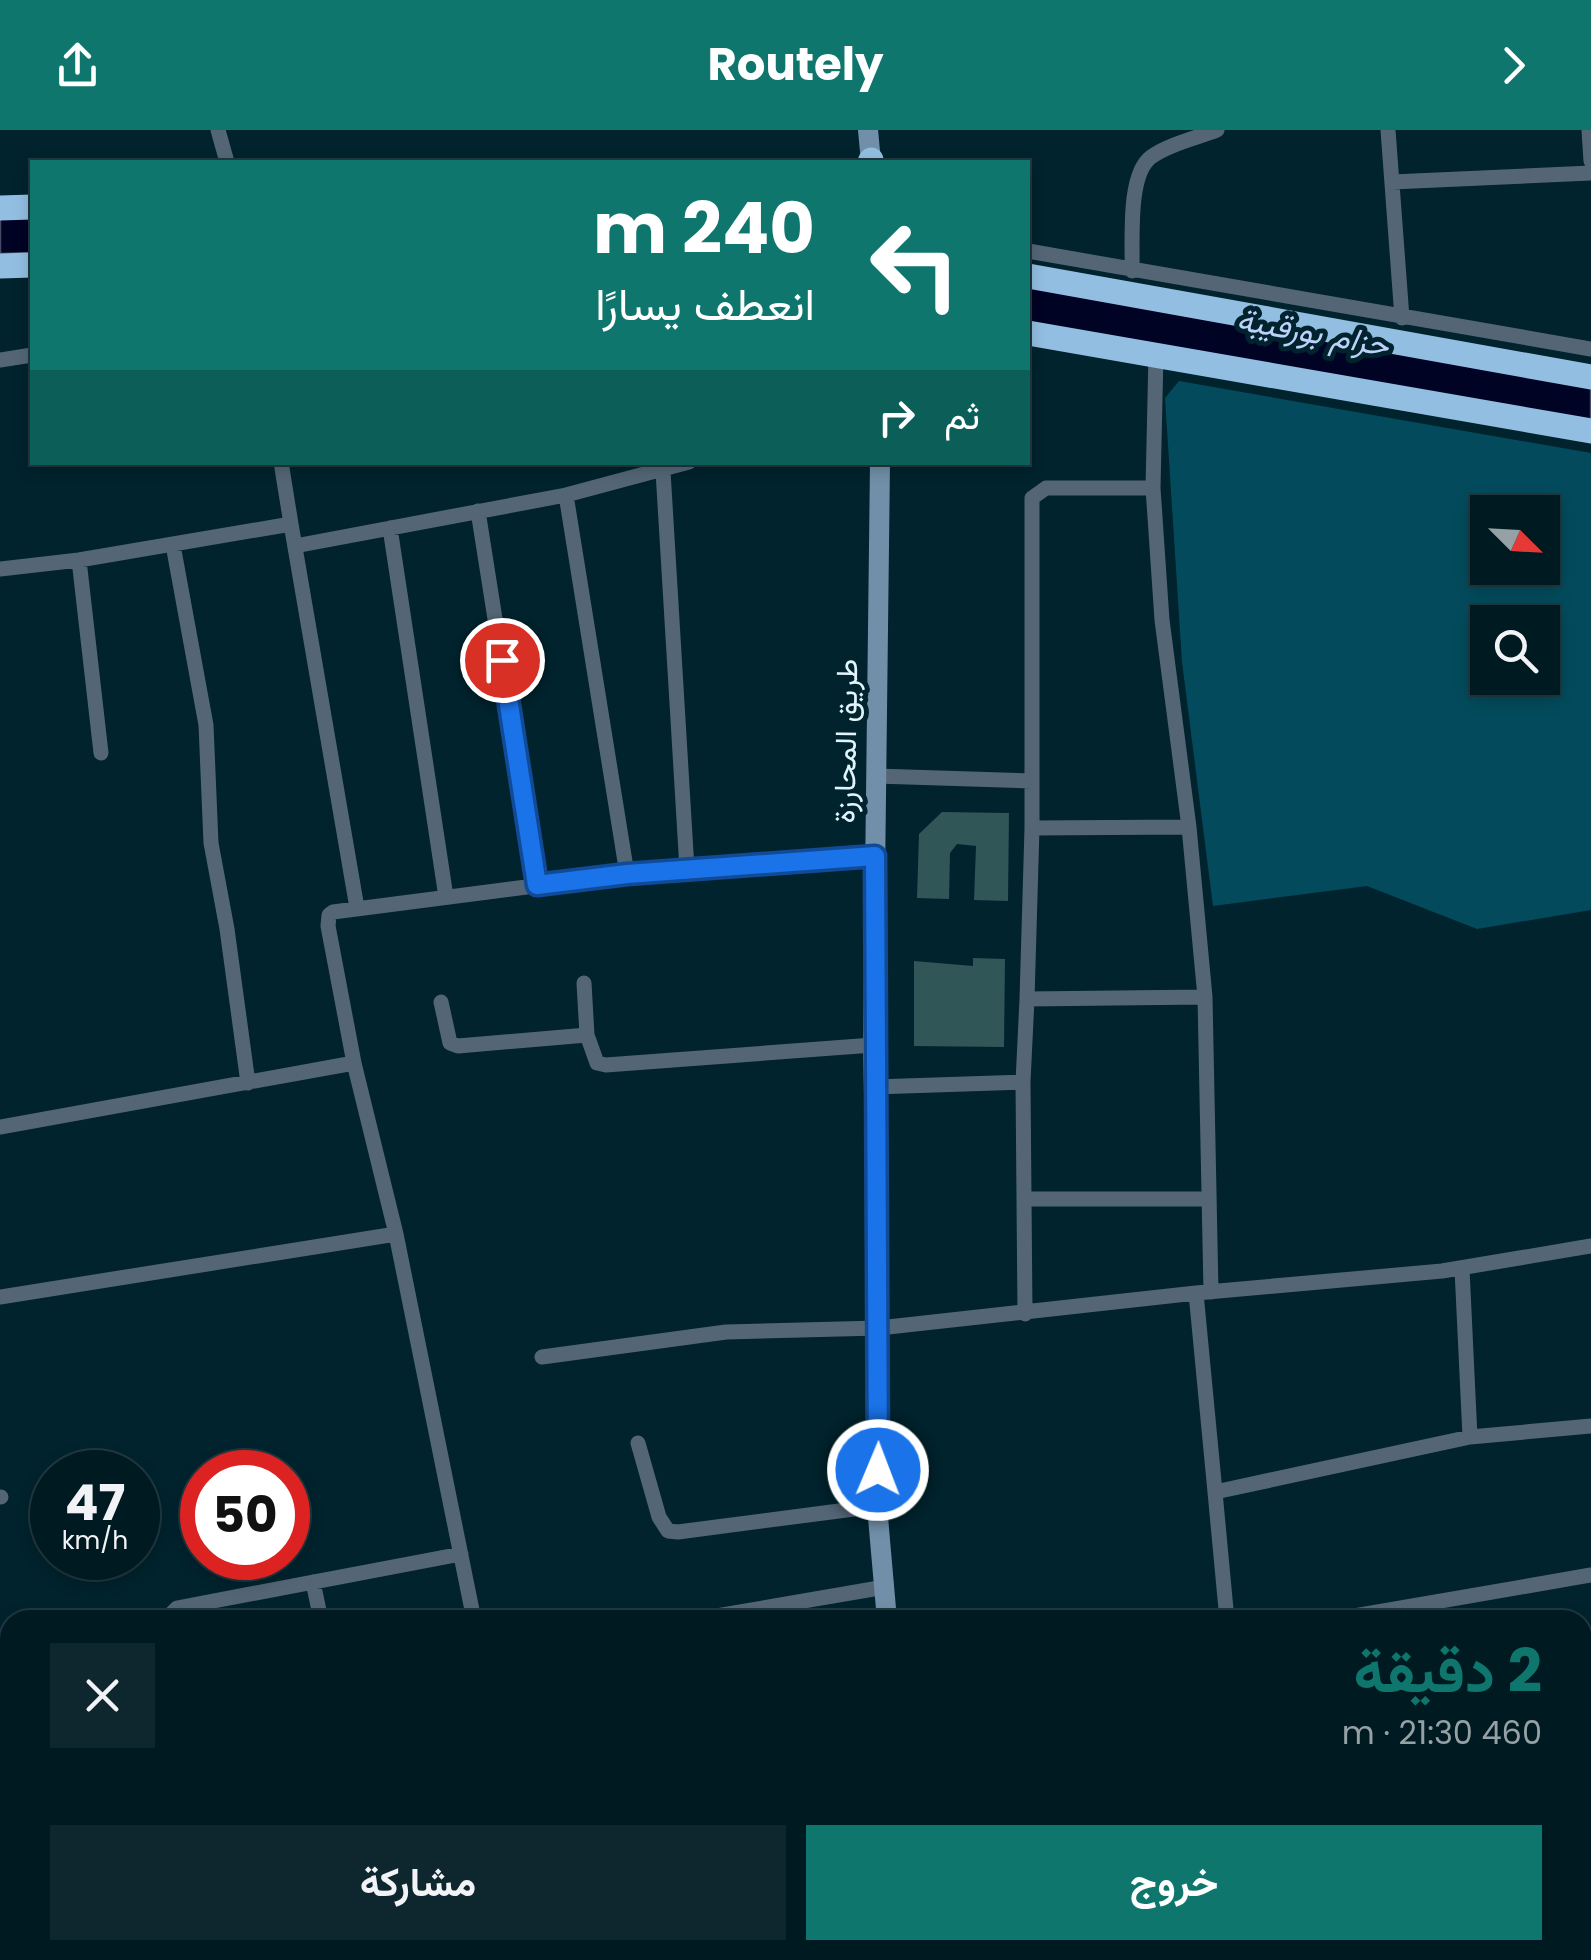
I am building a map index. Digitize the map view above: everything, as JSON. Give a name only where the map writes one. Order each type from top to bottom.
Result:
[{"type":"highway","points":[[0,208],[30,207]]},
{"type":"highway","points":[[0,266],[30,264]]},
{"type":"highway","points":[[1030,276],[1591,377]]},
{"type":"highway","points":[[1030,333],[1591,432]]},
{"type":"main road","points":[[868,130],[871,160]]},
{"type":"main road","name":"طريق المحارزة","points":[[880,465],[873,1045],[879,1328],[877,1506],[886,1610]]},
{"type":"street","points":[[218,130],[226,160]]},
{"type":"street","points":[[1132,271],[1140,170],[1158,153],[1218,130]]},
{"type":"street","points":[[1388,130],[1402,318]]},
{"type":"street","points":[[1590,130],[1591,161]]},
{"type":"street","points":[[1392,182],[1591,173]]},
{"type":"street","points":[[1030,252],[1591,350]]},
{"type":"street","points":[[1156,354],[1153,488],[1165,652],[1205,997],[1209,1199],[1204,1292],[1226,1610]]},
{"type":"street","points":[[0,360],[30,356]]},
{"type":"street","points":[[281,465],[358,908]]},
{"type":"street","points":[[295,546],[566,494],[680,465]]},
{"type":"street","points":[[663,471],[687,869]]},
{"type":"street","points":[[1025,1314],[1032,498],[1046,488],[1153,488]]},
{"type":"street","points":[[566,494],[627,874]]},
{"type":"street","points":[[478,511],[537,885]]},
{"type":"street","points":[[0,570],[291,524]]},
{"type":"street","points":[[390,528],[446,897]]},
{"type":"street","points":[[173,545],[206,726],[211,843],[248,1084]]},
{"type":"street","points":[[79,560],[101,753]]},
{"type":"street","points":[[876,776],[1032,780]]},
{"type":"street","points":[[1032,828],[1188,827]]},
{"type":"street","points":[[472,1610],[327,920],[332,912],[358,908],[627,874],[875,856]]},
{"type":"street","points":[[584,982],[588,1036],[596,1063],[873,1045]]},
{"type":"street","points":[[1027,999],[1205,997]]},
{"type":"street","points":[[441,1002],[446,1037],[458,1046],[588,1036]]},
{"type":"street","points":[[0,1127],[354,1063]]},
{"type":"street","points":[[874,1086],[1024,1082]]},
{"type":"street","points":[[1024,1199],[1209,1199]]},
{"type":"street","points":[[0,1297],[396,1234]]},
{"type":"street","points":[[542,1358],[726,1332],[879,1328],[1204,1292],[1462,1269],[1591,1246]]},
{"type":"street","points":[[1462,1269],[1470,1437]]},
{"type":"street","points":[[1215,1492],[1470,1437],[1591,1426]]},
{"type":"street","points":[[638,1442],[659,1517],[668,1531],[877,1506]]},
{"type":"street","points":[[175,1610],[461,1554]]},
{"type":"street","points":[[1389,1610],[1591,1575]]},
{"type":"street","points":[[312,1582],[319,1610]]},
{"type":"street","points":[[751,1610],[885,1587]]},
{"type":"shaded area","points":[[30,216],[30,253],[0,254],[0,217]]},
{"type":"shaded area","points":[[1030,286],[1591,386],[1591,422],[1030,323]]},
{"type":"shaded area","points":[[1179,381],[1591,453],[1591,910],[1477,929],[1367,886],[1213,906],[1182,662],[1165,398]]},
{"type":"building","points":[[942,812],[1009,813],[1008,901],[974,900],[976,846],[957,844],[950,853],[949,899],[917,898],[919,834]]},
{"type":"building","points":[[973,958],[1005,959],[1004,1047],[914,1046],[914,961],[973,966]]},
{"type":"route","points":[[502,660],[537,885],[627,874],[875,856],[878,1470]]},
{"type":"water label","name":"حزام بورقيبة","points":[[1313,332]]}]
